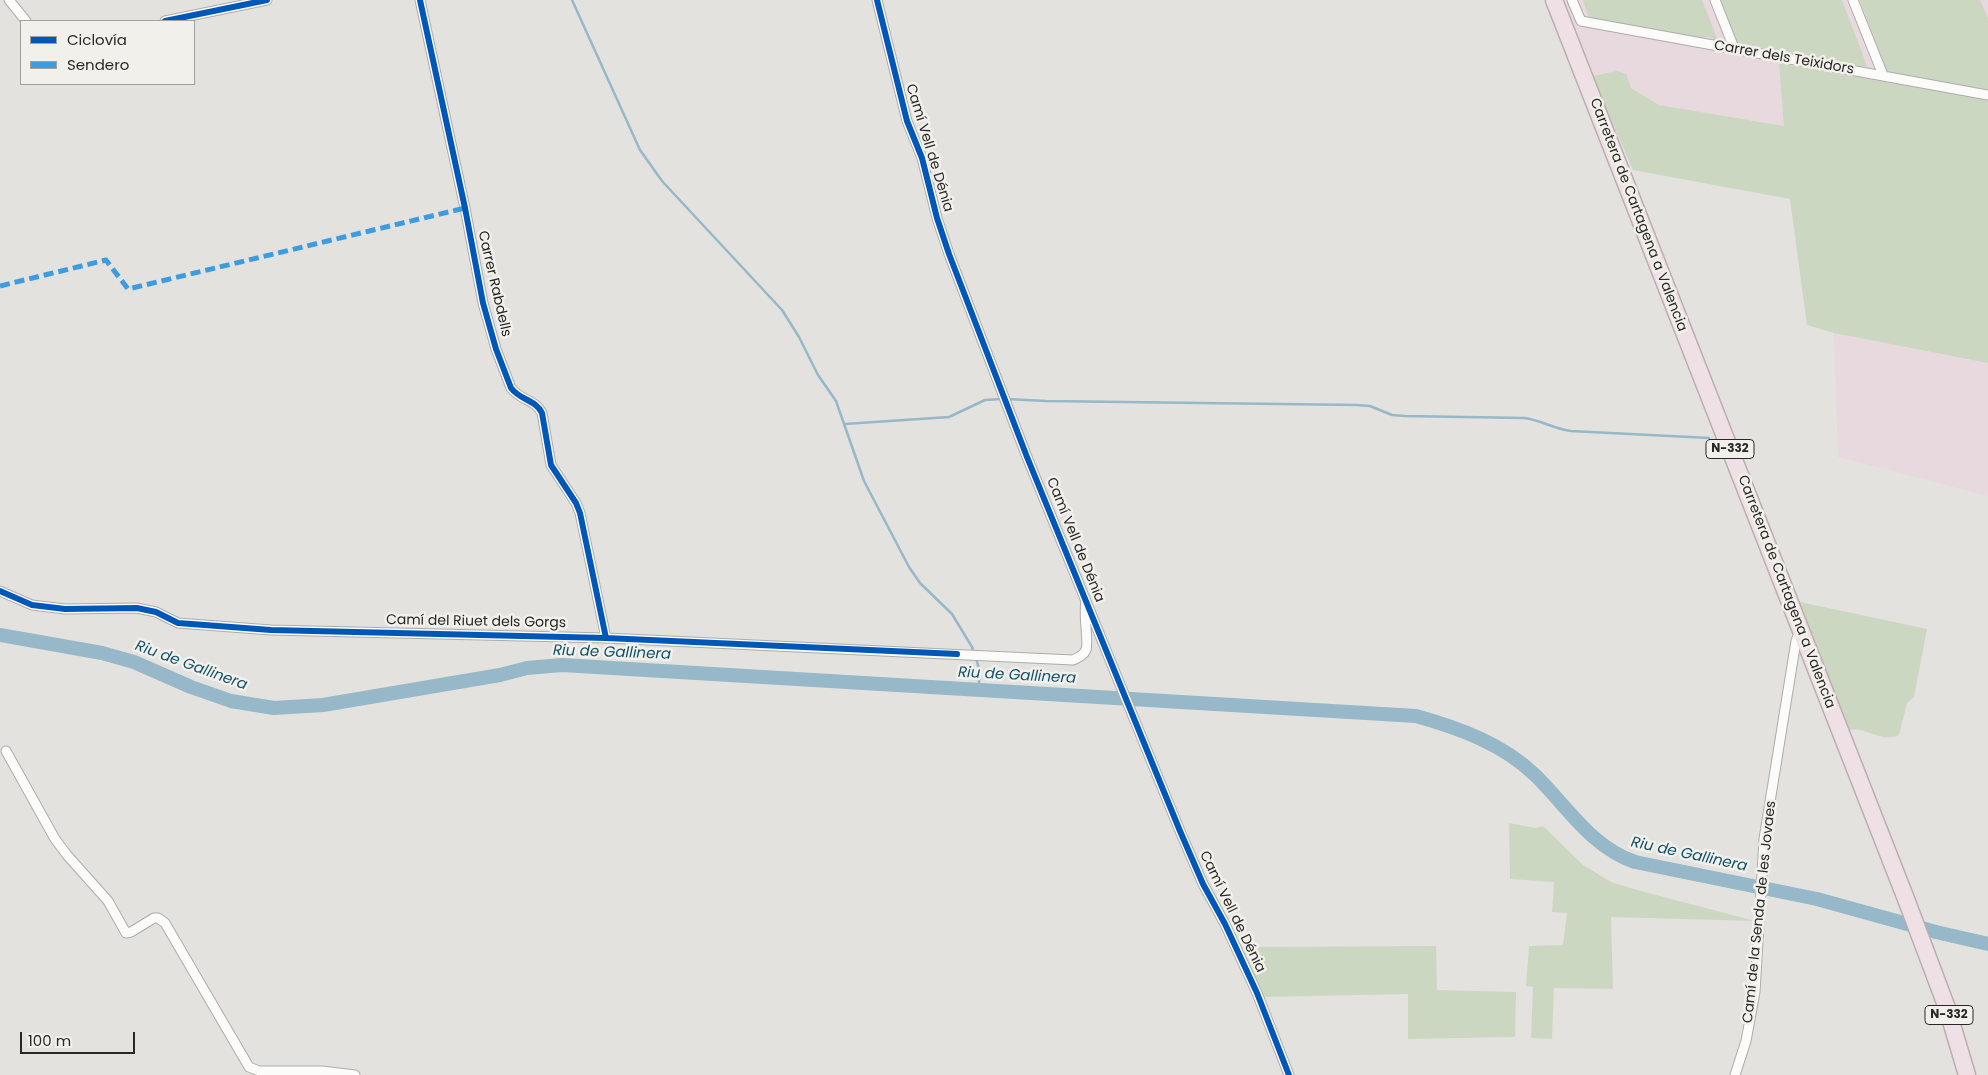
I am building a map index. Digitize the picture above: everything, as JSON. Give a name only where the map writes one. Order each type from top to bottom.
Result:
[{"type":"highway","name":"Carretera de Cartagena a Valencia","points":[[1554,0],[1928,955],[1947,1008],[1967,1075]]},
{"type":"street","points":[[9,0],[25,20]]},
{"type":"street","points":[[170,20],[267,0]]},
{"type":"street","name":"Carrer Rabdells","points":[[420,0],[465,208],[483,303],[492,336],[511,388],[516,395],[538,405],[542,413],[551,465],[576,503],[582,522],[606,638]]},
{"type":"street","name":"Camí Vell de Dénia","points":[[876,0],[903,108],[922,158],[937,218],[999,386],[1203,884],[1225,924],[1253,984],[1289,1075]]},
{"type":"street","name":"Carrer dels Teixidors","points":[[1572,0],[1580,21],[1988,95]]},
{"type":"street","points":[[1715,0],[1734,48]]},
{"type":"street","points":[[1853,0],[1882,75]]},
{"type":"street","name":"Camí del Riuet dels Gorgs","points":[[0,592],[32,605],[66,609],[143,609],[156,612],[178,623],[271,630],[606,638],[1073,660],[1082,656],[1087,648],[1084,610],[1086,600]]},
{"type":"street","points":[[1086,637],[1098,630]]},
{"type":"street","name":"Camí de la Senda de les Jovaes","points":[[1735,1075],[1746,1041],[1755,992],[1764,839],[1796,641],[1801,630]]},
{"type":"street","points":[[6,751],[55,839],[108,901],[126,933],[154,918],[158,918],[164,923],[249,1067],[259,1071],[322,1071],[355,1075]]},
{"type":"shaded area","points":[[1563,0],[1988,0],[1988,100],[1780,63],[1785,126],[1659,105],[1631,88],[1595,75],[1592,76]]},
{"type":"shaded area","points":[[1834,333],[1988,363],[1988,496],[1838,457]]},
{"type":"green space","points":[[1583,0],[1702,0],[1718,41],[1713,42],[1713,38],[1705,37],[1703,40],[1589,18]]},
{"type":"green space","points":[[1721,0],[1842,0],[1867,66],[1738,46]]},
{"type":"green space","points":[[1860,0],[1980,0],[1988,18],[1988,91],[1887,73]]},
{"type":"green space","points":[[1779,63],[1988,100],[1988,363],[1834,333],[1807,325],[1790,199],[1633,170],[1592,76],[1617,71],[1626,74],[1631,88],[1659,105],[1784,126]]},
{"type":"green space","points":[[1798,603],[1927,629],[1914,697],[1907,703],[1899,735],[1886,737],[1860,730],[1847,730]]},
{"type":"green space","points":[[1509,823],[1535,828],[1543,826],[1583,865],[1611,882],[1755,921],[1611,917],[1613,989],[1554,988],[1552,1039],[1531,1038],[1533,987],[1526,986],[1529,946],[1563,945],[1567,913],[1552,912],[1554,882],[1510,879]]},
{"type":"green space","points":[[1436,946],[1437,990],[1516,992],[1515,1037],[1408,1039],[1408,994],[1264,997],[1240,947]]},
{"type":"waterway","points":[[572,0],[640,150],[662,181],[782,310],[799,337],[818,375],[836,401],[864,481],[909,567],[920,583],[952,614],[974,653]]},
{"type":"waterway","points":[[845,424],[949,417],[985,400],[1002,399]]},
{"type":"waterway","points":[[1007,399],[1357,405],[1370,406],[1392,415],[1524,418],[1571,431],[1709,438]]},
{"type":"waterway","name":"Riu de Gallinera","points":[[0,635],[102,653],[134,662],[191,687],[231,701],[274,708],[323,705],[500,675],[527,668],[562,665],[1416,716],[1480,738],[1509,754],[1535,775],[1592,836],[1619,855],[1635,862],[1817,899],[1936,932],[1988,944]]},
{"type":"waterway","points":[[976,658],[979,669],[979,689]]},
{"type":"marked path","points":[[0,286],[106,260],[128,289],[465,208]]},
{"type":"cycle path","points":[[170,20],[267,0]]},
{"type":"cycle path","points":[[420,0],[465,208],[483,303],[496,349],[511,388],[536,405],[542,413],[551,465],[576,503],[580,513],[606,638]]},
{"type":"cycle path","points":[[877,0],[907,121],[922,158],[937,218],[949,254],[1027,457],[1180,831],[1203,884],[1225,924],[1257,993],[1289,1075]]},
{"type":"cycle path","points":[[0,591],[32,605],[65,609],[137,608],[156,612],[178,623],[271,630],[606,638],[957,654]]}]
